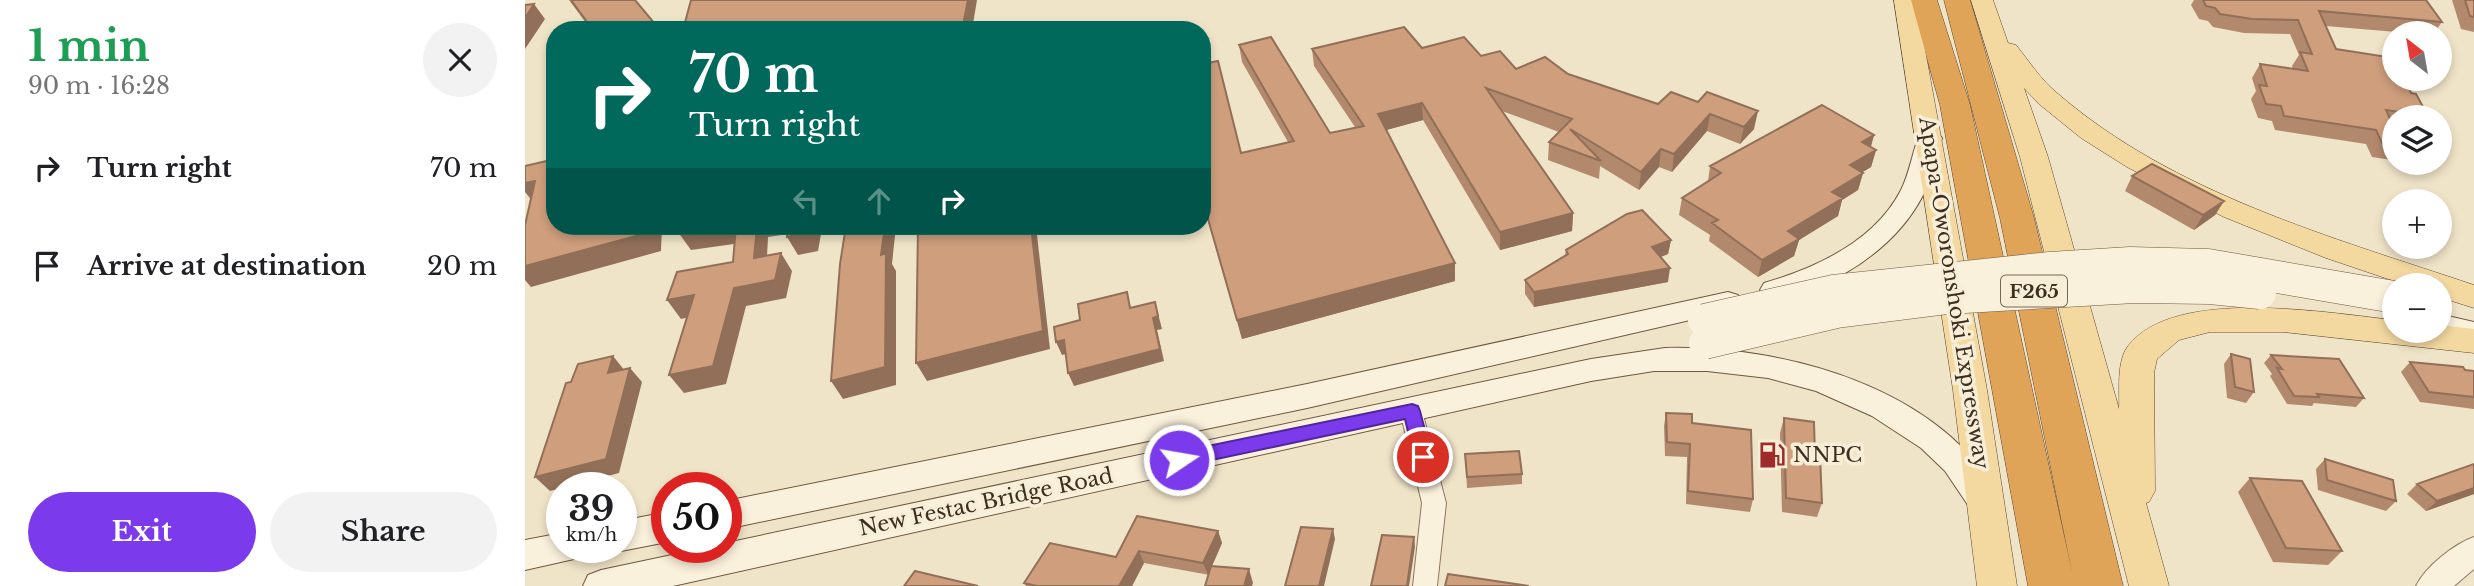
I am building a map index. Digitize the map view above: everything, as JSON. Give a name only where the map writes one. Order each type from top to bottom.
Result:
[{"type":"highway","name":"Apapa-Oworonshoki Expressway","points":[[1924,0],[1958,118],[2052,586]]},
{"type":"highway","name":"F265","points":[[1957,0],[1991,108],[2011,186],[2099,586]]},
{"type":"main road","name":"Apapa-Oworonshoki Expressway","points":[[1905,0],[1930,138],[1988,507],[1997,586]]},
{"type":"main road","points":[[1982,0],[2034,157],[2149,586]]},
{"type":"main road","points":[[1994,36],[2046,97],[2102,139],[2184,186],[2271,225],[2405,273]]},
{"type":"main road","points":[[742,512],[1498,356],[1805,283],[1835,267],[1871,242],[1895,220],[1913,192],[1930,138]]},
{"type":"main road","points":[[1205,454],[1244,434],[1598,359],[1705,332],[1845,289],[2050,268],[2130,263],[2208,265],[2382,295]]},
{"type":"main road","points":[[1204,418],[1244,422],[1705,332],[1882,305],[1966,296],[2097,288],[2229,288],[2382,313]]},
{"type":"main road","points":[[2452,289],[2474,297]]},
{"type":"main road","points":[[2452,310],[2474,315]]},
{"type":"main road","points":[[2136,533],[2137,373],[2141,353],[2168,332],[2210,320],[2283,320],[2474,341]]},
{"type":"main road","points":[[2452,327],[2474,332]]},
{"type":"main road","name":"New Festac Bridge Road","points":[[601,586],[1591,370],[1673,359],[1744,362],[1790,370],[1838,387],[1888,410],[1951,455],[1988,507]]},
{"type":"main road","points":[[525,555],[546,551]]},
{"type":"street","points":[[1412,411],[1434,503],[1425,586]]},
{"type":"street","points":[[2433,586],[2474,551]]},
{"type":"building","points":[[571,0],[635,0],[652,21],[586,21]]},
{"type":"building","points":[[691,0],[968,0],[964,21],[685,21]]},
{"type":"building","points":[[2203,0],[2426,0],[2441,21],[2319,11],[2336,49],[2382,56],[2382,91],[2410,91],[2416,94],[2422,105],[2382,105],[2382,143],[2376,130],[2284,116],[2281,106],[2266,104],[2259,85],[2267,86],[2260,64],[2308,71],[2300,52],[2312,54],[2298,20],[2252,19],[2220,14],[2215,8],[2206,6]]},
{"type":"building","points":[[2465,0],[2474,0],[2474,17],[2470,16]]},
{"type":"building","points":[[534,4],[525,18],[525,5]]},
{"type":"building","points":[[1404,27],[1422,48],[1464,37],[1481,56],[1500,51],[1516,69],[1545,57],[1568,74],[1658,104],[1671,92],[1698,102],[1707,92],[1758,111],[1744,127],[1710,114],[1674,154],[1661,149],[1641,172],[1570,129],[1601,161],[1549,142],[1572,119],[1486,88],[1573,213],[1500,232],[1422,103],[1378,114],[1455,263],[1237,320],[1211,229],[1211,62],[1218,61],[1241,153],[1294,141],[1239,45],[1271,37],[1330,133],[1364,126],[1312,49]]},
{"type":"building","points":[[1822,105],[1874,135],[1862,142],[1876,150],[1850,165],[1863,173],[1832,192],[1843,198],[1788,231],[1799,239],[1762,260],[1712,223],[1718,220],[1682,198],[1721,173],[1710,166]]},
{"type":"building","points":[[546,161],[546,235],[640,235],[525,266],[525,225],[535,181],[525,183],[525,166]]},
{"type":"building","points":[[2152,164],[2224,201],[2203,215],[2132,176]]},
{"type":"building","points":[[1642,210],[1671,240],[1652,247],[1670,268],[1534,292],[1525,280],[1568,254],[1566,250],[1627,214]]},
{"type":"building","points":[[735,235],[756,235],[754,258],[781,253],[775,280],[734,288],[713,366],[669,375],[694,295],[667,300],[677,272],[733,262]]},
{"type":"building","points":[[845,235],[884,235],[881,255],[886,253],[885,367],[831,381]]},
{"type":"building","points":[[918,235],[1032,235],[1043,331],[916,363]]},
{"type":"building","points":[[1127,292],[1130,308],[1155,302],[1158,316],[1153,318],[1160,349],[1068,373],[1064,340],[1056,342],[1054,327],[1080,320],[1078,304]]},
{"type":"building","points":[[2231,354],[2250,359],[2254,392],[2235,387]]},
{"type":"building","points":[[2271,355],[2339,359],[2364,398],[2317,394],[2319,397],[2294,396],[2277,368],[2282,369]]},
{"type":"building","points":[[613,356],[608,373],[630,368],[606,459],[546,472],[535,477],[566,383],[571,382],[578,364]]},
{"type":"building","points":[[2410,362],[2463,367],[2465,370],[2474,371],[2474,397],[2429,392]]},
{"type":"building","points":[[1666,413],[1692,414],[1692,423],[1751,430],[1753,499],[1688,491],[1690,444],[1667,442]]},
{"type":"building","points":[[1784,418],[1814,422],[1815,455],[1820,455],[1822,503],[1786,498]]},
{"type":"building","points":[[1519,451],[1522,474],[1467,477],[1465,454]]},
{"type":"building","points":[[2325,459],[2393,480],[2396,501],[2327,480]]},
{"type":"building","points":[[2474,464],[2474,488],[2437,501],[2417,484]]},
{"type":"building","points":[[2250,478],[2302,481],[2342,551],[2286,548]]},
{"type":"building","points":[[1137,516],[1218,531],[1203,563],[1139,551],[1119,586],[1037,586],[1024,583],[1050,543],[1116,557]]},
{"type":"building","points":[[1301,527],[1333,529],[1319,586],[1285,586]]},
{"type":"building","points":[[1382,535],[1414,537],[1407,586],[1371,586]]},
{"type":"building","points":[[1211,566],[1249,569],[1244,586],[1205,586]]},
{"type":"building","points":[[915,571],[978,586],[904,586]]},
{"type":"building","points":[[1448,574],[1529,586],[1445,586]]},
{"type":"place","name":"NNPC","points":[[1772,455]]},
{"type":"route","points":[[1179,460],[1412,411],[1423,457]]}]
